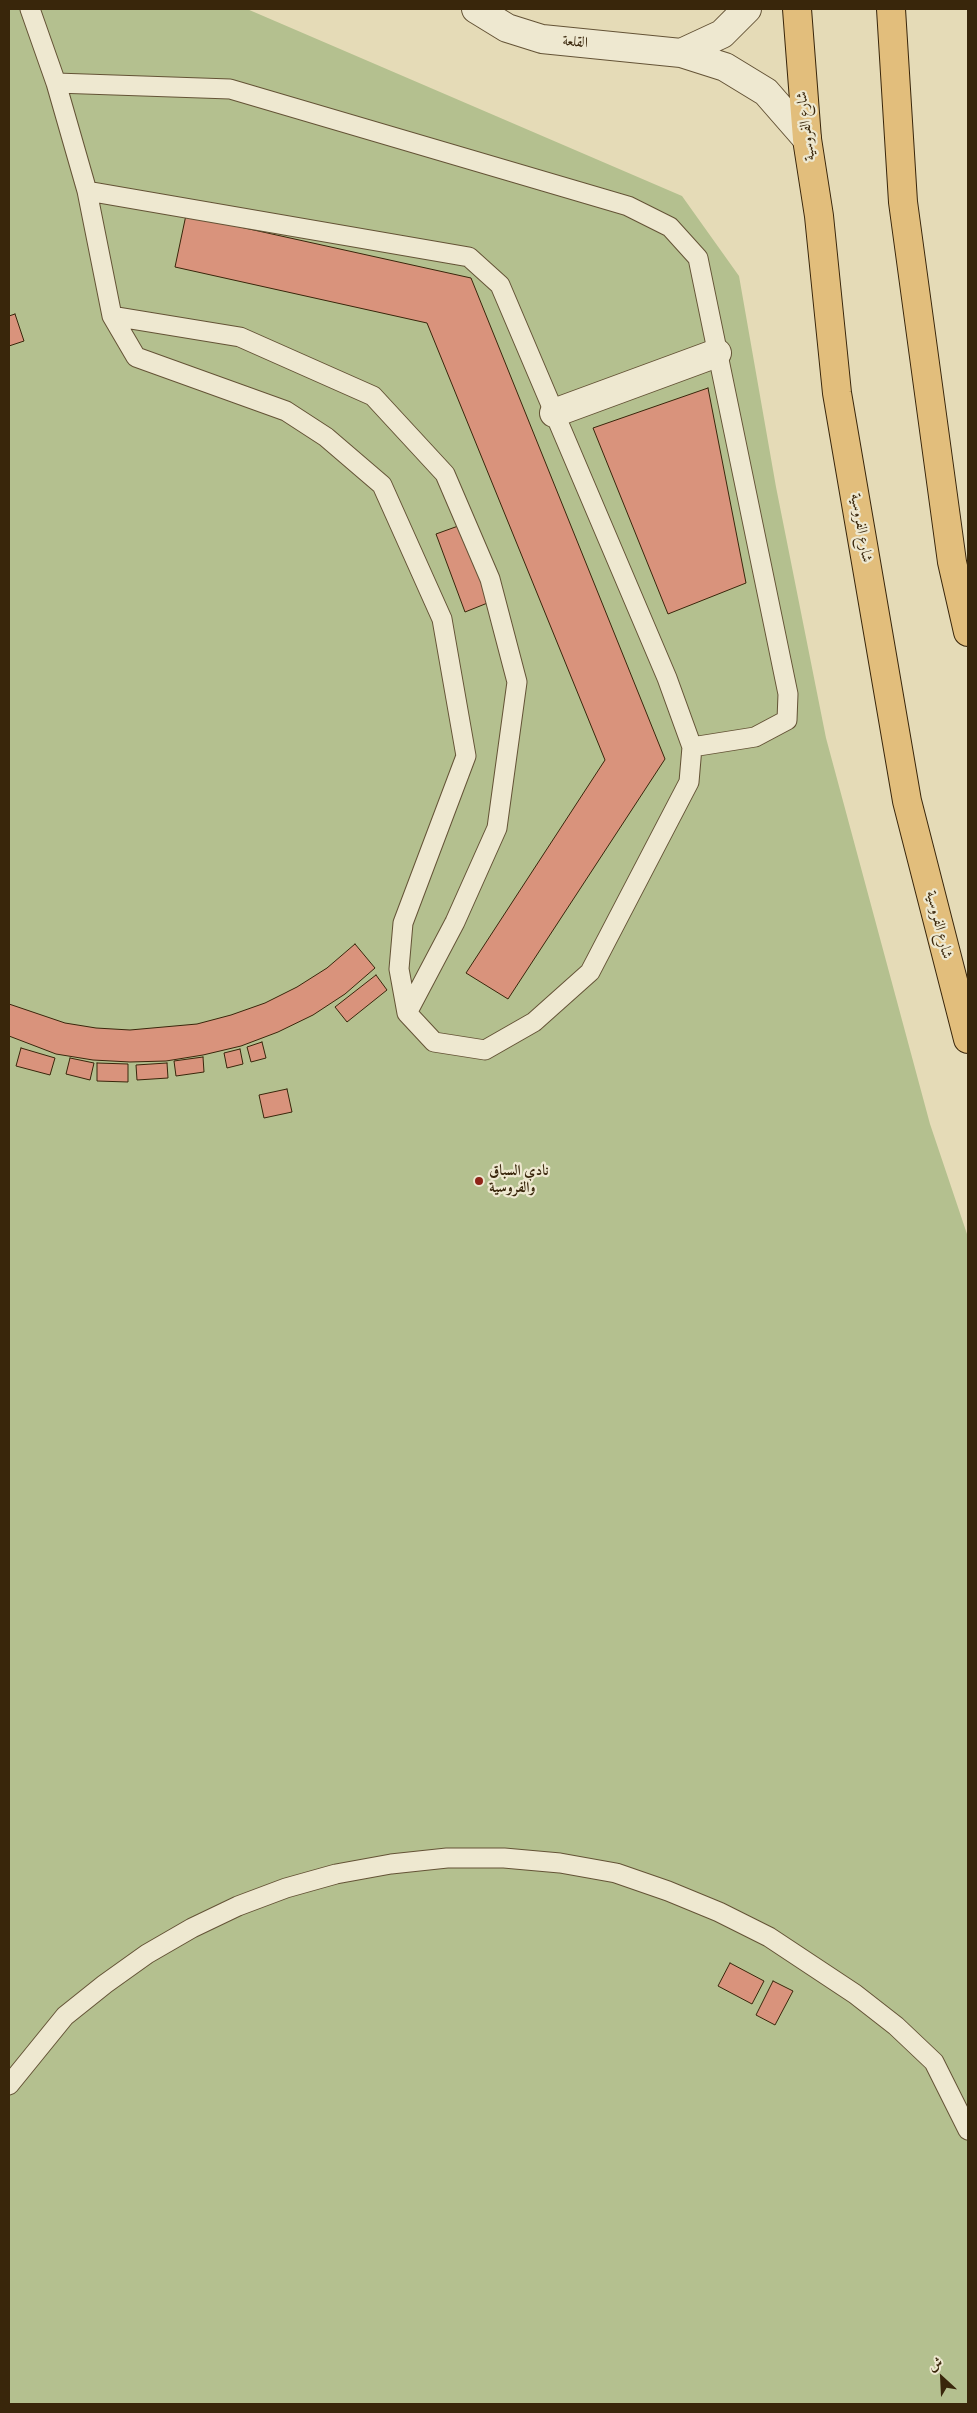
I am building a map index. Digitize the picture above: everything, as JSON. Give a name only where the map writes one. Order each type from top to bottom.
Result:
[{"type":"highway","name":"شارع الفروسية","points":[[797,9],[807,139],[819,216],[837,393],[906,801],[968,1039]]},
{"type":"highway","points":[[891,9],[903,202],[952,562],[968,632]]},
{"type":"street","name":"القلعة","points":[[476,9],[507,28],[542,39],[681,53],[725,66],[766,92],[807,139]]},
{"type":"street","points":[[681,53],[722,34],[747,9]]},
{"type":"street","points":[[554,413],[717,353]]},
{"type":"lane","points":[[30,9],[56,83],[87,191],[112,316],[136,357],[286,411],[326,437],[382,485],[442,619],[466,756],[402,923],[399,969],[407,1014],[434,1042],[485,1050],[534,1022],[590,972],[689,782],[692,747],[667,678],[500,285],[469,257],[87,191]]},
{"type":"lane","points":[[56,83],[230,89],[628,206],[670,227],[698,258],[788,694],[787,720],[755,737],[692,747]]},
{"type":"lane","points":[[112,316],[240,337],[373,396],[446,474],[457,500],[490,579],[517,682],[497,828],[455,922],[407,1014]]},
{"type":"lane","points":[[9,2085],[65,2016],[105,1984],[147,1954],[192,1928],[238,1906],[286,1888],[336,1874],[391,1864],[447,1858],[504,1858],[560,1863],[616,1873],[668,1891],[719,1912],[769,1937],[856,1994],[896,2026],[934,2062],[968,2130]]},
{"type":"green space","name":"نادي السباق والفروسية","points":[[9,9],[247,9],[682,196],[739,276],[776,487],[826,738],[930,1124],[968,1237],[968,2404],[9,2404]]},
{"type":"building","points":[[186,215],[471,278],[665,759],[508,999],[466,973],[605,760],[427,323],[175,267]]},
{"type":"building","points":[[15,314],[24,341],[9,346],[9,316]]},
{"type":"building","points":[[708,388],[746,583],[668,614],[593,428]]},
{"type":"building","points":[[461,525],[490,602],[465,612],[436,534]]},
{"type":"building","points":[[355,944],[375,968],[345,994],[313,1015],[278,1032],[241,1046],[166,1061],[130,1062],[93,1060],[56,1054],[9,1036],[9,1004],[65,1023],[96,1028],[130,1030],[197,1024],[231,1015],[265,1003],[297,987],[327,968]]},
{"type":"building","points":[[376,975],[387,990],[347,1022],[335,1007]]},
{"type":"building","points":[[262,1042],[266,1058],[251,1062],[247,1047]]},
{"type":"building","points":[[21,1048],[55,1058],[50,1075],[16,1066]]},
{"type":"building","points":[[240,1049],[243,1064],[227,1068],[224,1053]]},
{"type":"building","points":[[203,1057],[204,1072],[176,1076],[174,1061]]},
{"type":"building","points":[[70,1058],[94,1063],[90,1080],[66,1074]]},
{"type":"building","points":[[97,1063],[128,1064],[128,1082],[97,1081]]},
{"type":"building","points":[[167,1063],[168,1078],[137,1080],[136,1065]]},
{"type":"building","points":[[287,1089],[292,1112],[264,1118],[259,1095]]},
{"type":"building","points":[[730,1963],[764,1981],[752,2004],[718,1986]]},
{"type":"building","points":[[773,1981],[793,1991],[775,2025],[756,2015]]},
{"type":"place","name":"نادي السباق والفروسية","points":[[479,1181]]}]
